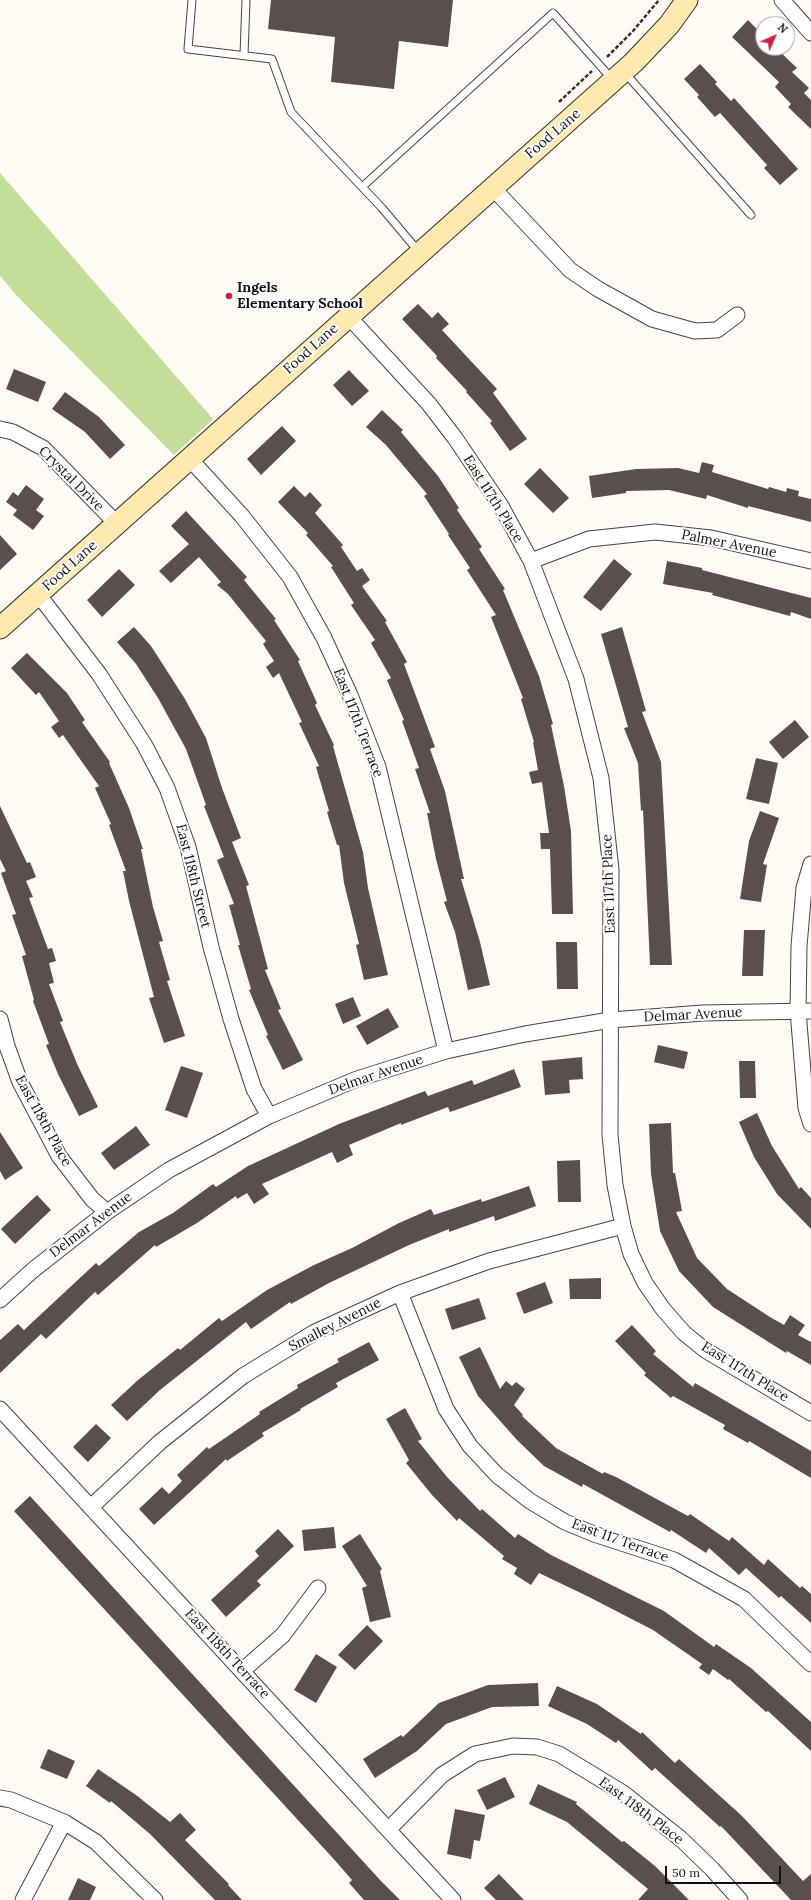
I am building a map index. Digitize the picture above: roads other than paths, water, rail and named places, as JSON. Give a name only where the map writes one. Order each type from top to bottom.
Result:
[{"type":"street","name":"Food Lane","points":[[0,628],[419,252],[618,76],[670,26],[687,0]]},
{"type":"street","points":[[782,0],[811,33]]},
{"type":"street","points":[[492,187],[570,270],[598,289],[652,319],[695,331],[717,330],[737,315]]},
{"type":"street","name":"East 117th Place","points":[[348,316],[429,404],[455,438],[501,506],[531,561],[576,679],[601,778],[611,870],[610,1135],[615,1185],[623,1226],[631,1254],[645,1283],[663,1309],[684,1333],[705,1350],[811,1413]]},
{"type":"street","name":"Crystal Drive","points":[[0,429],[13,432],[43,448],[116,524]]},
{"type":"street","name":"East 117th Terrace","points":[[190,459],[242,516],[290,577],[324,638],[350,695],[378,767],[446,1051]]},
{"type":"street","name":"Palmer Avenue","points":[[531,561],[589,539],[655,532],[711,538],[811,560]]},
{"type":"street","name":"East 118th Street","points":[[38,594],[99,674],[144,744],[167,788],[188,847],[211,947],[230,1019],[254,1089],[269,1116]]},
{"type":"street","points":[[811,864],[804,888],[799,946],[804,1011],[806,1108],[811,1124]]},
{"type":"street","name":"Delmar Avenue","points":[[0,1300],[33,1270],[107,1212],[169,1170],[269,1116],[357,1079],[446,1051],[525,1034],[611,1020],[703,1013],[804,1011]]},
{"type":"street","name":"East 118th Place","points":[[0,1019],[7,1046],[20,1082],[59,1156],[92,1199],[107,1212]]},
{"type":"street","name":"Smalley Avenue","points":[[91,1507],[160,1442],[243,1376],[315,1332],[400,1293],[489,1261],[623,1226]]},
{"type":"street","name":"East 117 Terrace","points":[[400,1293],[446,1409],[470,1446],[497,1475],[530,1500],[565,1522],[594,1534],[674,1560],[744,1599],[811,1664]]},
{"type":"street","name":"East 118th Terrace","points":[[0,1409],[453,1900]]},
{"type":"street","points":[[242,1671],[283,1635],[318,1588]]},
{"type":"street","name":"East 118th Place","points":[[389,1829],[442,1775],[475,1754],[513,1746],[537,1747],[559,1754],[623,1793],[681,1839],[712,1869],[740,1900]]},
{"type":"street","points":[[0,1798],[11,1800],[64,1822],[96,1842],[155,1900]]},
{"type":"street","points":[[24,1900],[64,1822]]},
{"type":"lane","points":[[192,0],[188,49],[272,59],[291,112],[382,208],[419,252]]},
{"type":"lane","points":[[244,55],[246,0]]},
{"type":"lane","points":[[362,187],[553,13],[618,76],[751,215]]},
{"type":"place","name":"Ingels Elementary School","points":[[229,296]]}]
